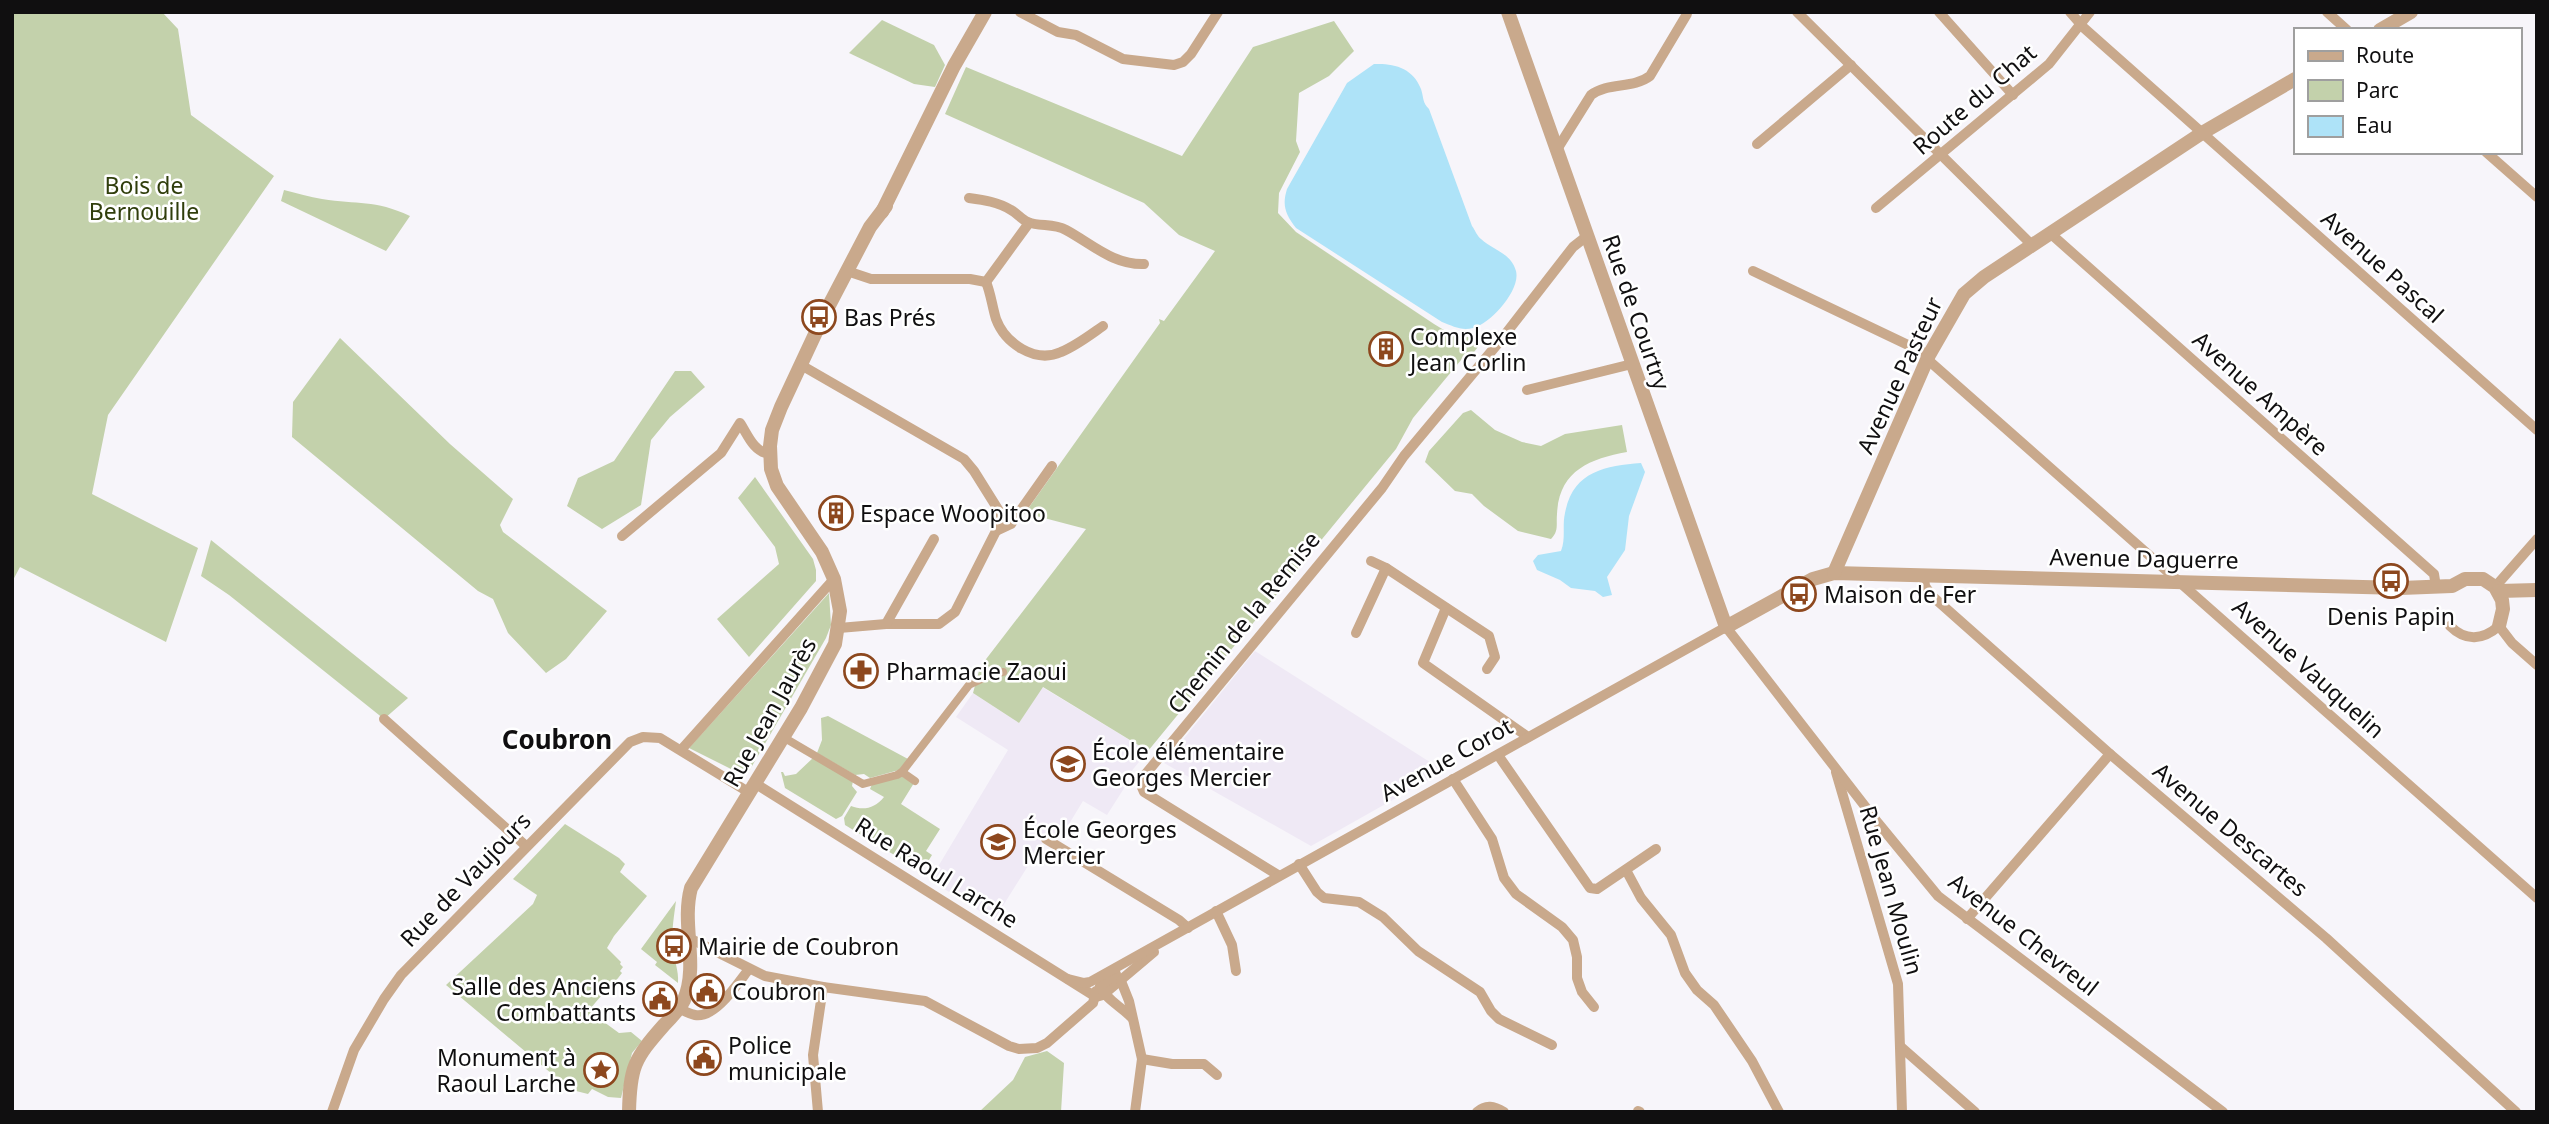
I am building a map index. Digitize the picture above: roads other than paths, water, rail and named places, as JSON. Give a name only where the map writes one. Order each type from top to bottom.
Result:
[{"type":"street","name":"Rue Jean Jaurès","points":[[954,66],[974,12]]},
{"type":"street","name":"Rue Jean Jaurès","points":[[629,1112],[631,1078],[637,1058],[679,1008],[690,979],[686,914],[691,888],[826,664],[839,628],[839,595],[834,579],[822,551],[777,486],[771,469],[769,454],[772,430],[801,365],[886,205],[954,66],[985,12]]},
{"type":"street","points":[[1020,12],[1058,32],[1076,35],[1123,59],[1174,65],[1183,62],[1191,54],[1218,12]]},
{"type":"street","name":"Rue de Courtry","points":[[1508,12],[1726,627]]},
{"type":"street","points":[[1556,151],[1591,95],[1599,89],[1643,82],[1650,76],[1686,12]]},
{"type":"street","points":[[1797,12],[2032,245]]},
{"type":"street","points":[[1939,12],[2013,95]]},
{"type":"street","name":"Avenue Pascal","points":[[2070,12],[2081,25],[2537,430]]},
{"type":"street","name":"Route du Chat","points":[[1876,208],[2049,64],[2090,12]]},
{"type":"street","points":[[2327,12],[2345,28]]},
{"type":"street","points":[[2383,28],[2411,12]]},
{"type":"street","points":[[1757,144],[1850,65]]},
{"type":"street","name":"Avenue Pasteur","points":[[1834,573],[1928,357],[1964,294],[1974,284],[2202,133],[2294,80]]},
{"type":"street","points":[[2488,154],[2537,197]]},
{"type":"street","points":[[969,198],[996,202],[1013,210],[1028,222],[1063,228],[1114,259],[1129,264],[1144,264]]},
{"type":"street","points":[[986,282],[1028,222]]},
{"type":"street","name":"Avenue Ampère","points":[[2051,234],[2434,574],[2436,587]]},
{"type":"street","name":"Chemin de la Remise","points":[[1278,875],[1144,792],[1141,785],[1144,776],[1382,488],[1404,456],[1500,341],[1573,247],[1587,236]]},
{"type":"street","name":"Avenue Vauquelin","points":[[1753,271],[1928,357],[2178,582],[2537,898]]},
{"type":"street","points":[[851,272],[871,279],[970,279],[986,282]]},
{"type":"street","points":[[986,282],[992,296],[995,317],[1002,331],[1014,345],[1028,352],[1044,356],[1060,353],[1103,326]]},
{"type":"street","points":[[1527,390],[1632,364]]},
{"type":"street","points":[[801,365],[964,459],[999,511],[996,531],[955,612],[939,624],[886,624],[839,628]]},
{"type":"street","points":[[622,536],[721,453],[740,423],[755,447],[762,453],[769,454]]},
{"type":"street","points":[[996,531],[1011,524],[1052,466]]},
{"type":"street","points":[[886,624],[934,539]]},
{"type":"street","points":[[2497,589],[2537,539]]},
{"type":"street","points":[[1371,561],[1387,568],[1489,636],[1495,657],[1487,669]]},
{"type":"street","points":[[1356,633],[1387,568]]},
{"type":"street","points":[[1726,627],[1813,579],[1834,573]]},
{"type":"street","name":"Avenue Daguerre","points":[[1834,573],[2436,587],[2452,586],[2474,578],[2483,579],[2497,589]]},
{"type":"street","name":"Avenue Descartes","points":[[1924,577],[1925,586],[1932,596],[2109,754],[2326,938],[2516,1112]]},
{"type":"street","points":[[681,750],[834,579]]},
{"type":"street","points":[[2497,589],[2537,590]]},
{"type":"street","points":[[2450,626],[2457,633],[2474,638],[2483,637],[2499,626],[2503,610],[2497,589]]},
{"type":"street","points":[[1446,608],[1423,663],[1528,737]]},
{"type":"street","points":[[2499,626],[2512,643],[2537,665]]},
{"type":"street","name":"Avenue Corot","points":[[1090,982],[1726,627]]},
{"type":"street","name":"Avenue Chevreul","points":[[1726,627],[1921,878],[1938,896],[2223,1112]]},
{"type":"street","points":[[783,737],[863,784],[902,772],[969,685],[1003,672]]},
{"type":"street","points":[[384,719],[526,846]]},
{"type":"street","name":"Rue de Vaujours","points":[[332,1112],[354,1050],[396,983],[432,942],[630,742],[643,737],[660,738],[753,789]]},
{"type":"street","points":[[1498,754],[1590,888],[1597,889],[1656,849]]},
{"type":"street","points":[[1967,919],[2109,754]]},
{"type":"street","name":"Rue Jean Moulin","points":[[1835,766],[1898,984],[1902,1112]]},
{"type":"street","points":[[902,772],[915,780]]},
{"type":"street","points":[[1453,779],[1492,839],[1504,877],[1516,894],[1563,927],[1573,940],[1577,957],[1577,978],[1582,992],[1594,1007]]},
{"type":"street","name":"Rue Raoul Larche","points":[[753,789],[1068,979],[1122,1007],[1132,1018]]},
{"type":"street","points":[[1846,807],[1850,800],[1860,799]]},
{"type":"street","points":[[1046,839],[1188,928]]},
{"type":"street","points":[[1299,864],[1324,898],[1359,902],[1383,917],[1418,951],[1480,992],[1499,1019],[1552,1045]]},
{"type":"street","points":[[1626,870],[1642,898],[1671,935],[1685,973],[1697,990],[1714,1005],[1746,1052],[1779,1112]]},
{"type":"street","points":[[1216,911],[1231,945],[1236,971]]},
{"type":"street","name":"Avenue Corot","points":[[1100,996],[1148,956],[1188,928]]},
{"type":"street","points":[[688,938],[765,976],[925,1001],[1019,1049],[1037,1048],[1047,1043],[1100,996],[1100,986],[1121,970],[1126,961]]},
{"type":"street","points":[[679,1008],[695,1015],[709,1013],[732,993],[749,969]]},
{"type":"street","points":[[1068,979],[1090,982],[1100,996]]},
{"type":"street","points":[[1121,981],[1129,1001],[1142,1059],[1135,1112]]},
{"type":"street","points":[[818,1112],[813,1055],[823,987]]},
{"type":"street","points":[[1901,1046],[1975,1112]]},
{"type":"street","points":[[1142,1059],[1172,1064],[1203,1064],[1217,1075]]},
{"type":"street","points":[[1477,1112],[1483,1107],[1492,1106],[1504,1112]]},
{"type":"water","points":[[1374,64],[1402,68],[1418,82],[1472,226],[1480,238],[1514,265],[1516,279],[1509,296],[1488,320],[1473,328],[1461,328],[1442,322],[1296,228],[1287,214],[1287,189],[1347,83]]},
{"type":"water","points":[[1641,463],[1645,472],[1629,516],[1625,550],[1607,577],[1612,595],[1603,597],[1595,591],[1571,588],[1537,570],[1533,561],[1538,555],[1561,551],[1564,518],[1575,488],[1592,473],[1615,466]]},
{"type":"place","name":"Bas Prés","points":[[819,317]]},
{"type":"place","name":"Complexe Jean Corlin","points":[[1386,349]]},
{"type":"place","name":"Espace Woopitoo","points":[[836,513]]},
{"type":"place","name":"Denis Papin","points":[[2391,581]]},
{"type":"place","name":"Maison de Fer","points":[[1799,594]]},
{"type":"place","name":"Pharmacie Zaoui","points":[[861,671]]},
{"type":"place","name":"École élémentaire Georges Mercier","points":[[1068,764]]},
{"type":"place","name":"École Georges Mercier","points":[[998,842]]},
{"type":"place","name":"Mairie de Coubron","points":[[674,946]]},
{"type":"place","name":"Coubron","points":[[707,991]]},
{"type":"place","name":"Salle des Anciens Combattants","points":[[660,999]]},
{"type":"place","name":"Police municipale","points":[[704,1058]]},
{"type":"place","name":"Monument à Raoul Larche","points":[[601,1070]]},
{"type":"district","name":"Coubron","points":[[557,739]]},
{"type":"park label","name":"Bois de Bernouille","points":[[144,198]]}]
